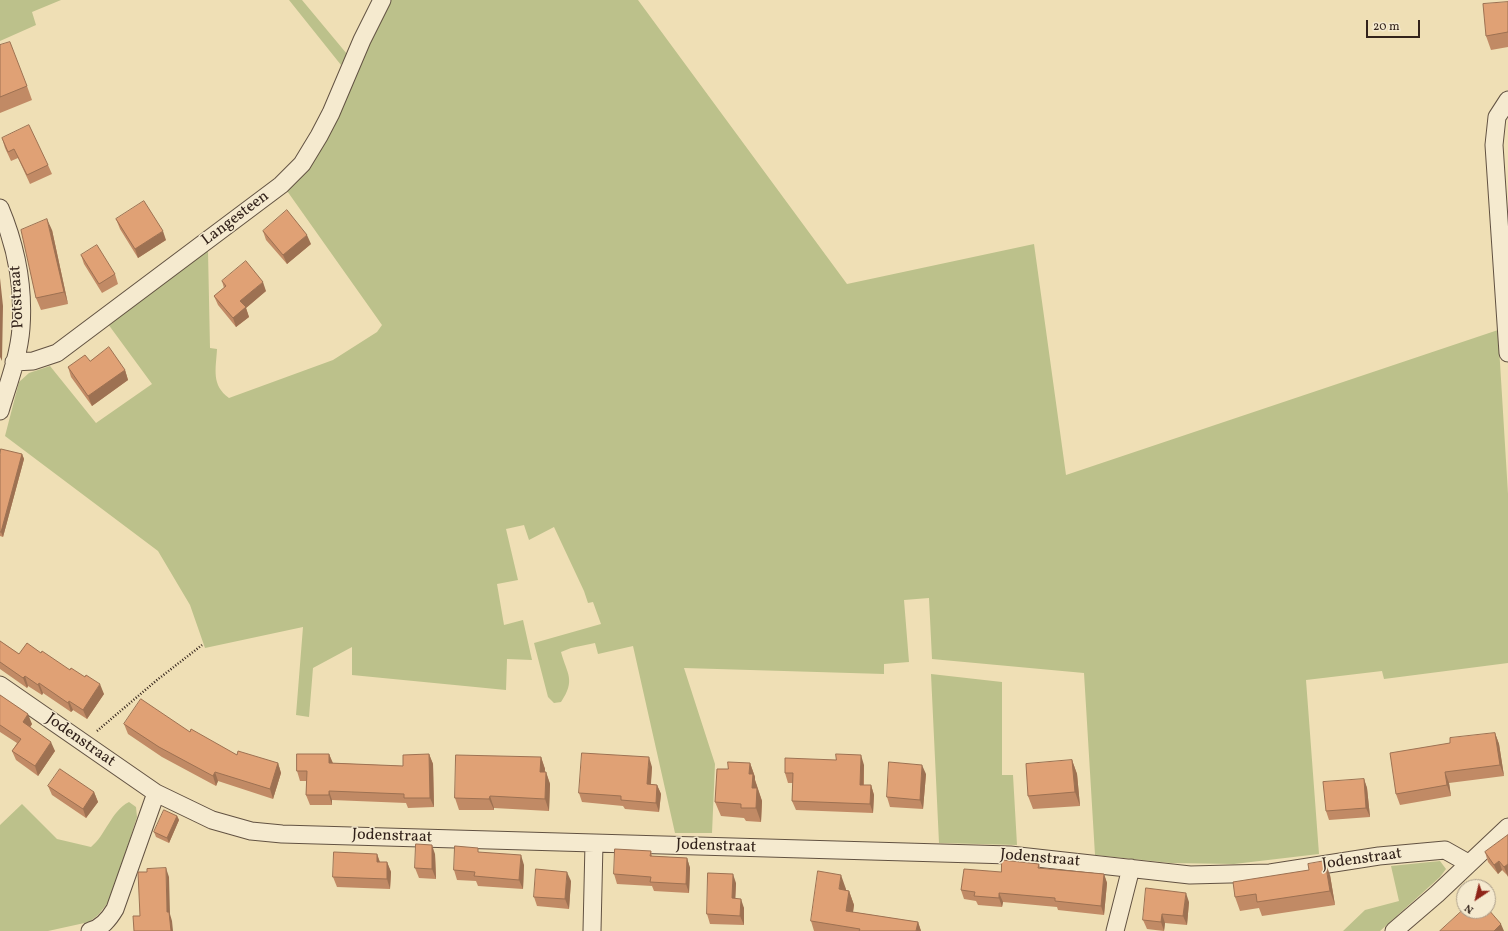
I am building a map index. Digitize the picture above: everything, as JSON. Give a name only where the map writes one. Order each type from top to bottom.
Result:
[{"type":"street","name":"Langesteen","points":[[14,362],[33,361],[57,352],[281,185],[302,164],[319,136],[331,113],[362,40],[382,0]]},
{"type":"street","points":[[1508,100],[1497,117],[1494,144],[1508,353]]},
{"type":"street","name":"Potstraat","points":[[0,208],[14,248],[20,279],[21,329],[14,362],[0,411]]},
{"type":"street","name":"Jodenstraat","points":[[0,685],[156,793],[212,820],[251,831],[282,834],[1010,855],[1190,875],[1270,873],[1379,856],[1445,850],[1468,863]]},
{"type":"street","points":[[93,931],[108,921],[115,909],[156,793]]},
{"type":"street","points":[[1394,931],[1437,894],[1468,863],[1508,827]]},
{"type":"street","points":[[592,931],[594,843]]},
{"type":"street","points":[[1115,931],[1131,868]]},
{"type":"path","points":[[83,743],[157,680],[202,645]]},
{"type":"green space","points":[[0,0],[61,0],[32,12],[36,25],[0,41]]},
{"type":"green space","points":[[289,0],[302,0],[347,54],[341,65]]},
{"type":"green space","points":[[391,0],[638,0],[847,284],[1034,244],[1066,475],[1498,330],[1508,494],[1508,663],[1384,679],[1382,671],[1306,680],[1319,854],[1234,864],[1171,863],[1095,855],[1084,673],[932,659],[929,598],[904,600],[909,662],[884,664],[884,674],[684,668],[715,764],[712,833],[675,833],[633,646],[598,654],[595,643],[571,648],[561,652],[569,677],[568,688],[561,702],[554,703],[548,697],[534,643],[601,624],[593,602],[588,603],[584,591],[554,527],[529,540],[524,525],[506,529],[518,580],[497,584],[504,625],[523,620],[532,660],[507,659],[506,690],[352,675],[352,647],[313,668],[309,717],[296,715],[303,627],[205,648],[190,605],[158,551],[5,436],[19,382],[29,373],[50,366],[96,423],[152,384],[108,324],[208,251],[210,348],[217,349],[217,382],[219,388],[229,398],[333,360],[377,332],[382,325],[285,188]]},
{"type":"green space","points":[[931,674],[1002,682],[1002,775],[1013,775],[1017,845],[939,843]]},
{"type":"green space","points":[[129,802],[136,807],[137,817],[110,900],[98,915],[89,922],[48,931],[0,931],[0,825],[22,804],[57,839],[91,847],[101,836],[118,811]]},
{"type":"green space","points":[[1440,861],[1446,869],[1440,877],[1380,931],[1343,931],[1365,910],[1399,901],[1391,866]]},
{"type":"building","points":[[1508,2],[1508,32],[1486,36],[1483,4]]},
{"type":"building","points":[[10,42],[27,86],[0,97],[0,45]]},
{"type":"building","points":[[29,125],[48,165],[27,175],[14,149],[8,152],[2,138]]},
{"type":"building","points":[[144,201],[163,231],[135,249],[116,219]]},
{"type":"building","points":[[287,210],[307,235],[283,255],[263,231]]},
{"type":"building","points":[[47,219],[64,292],[36,298],[21,230]]},
{"type":"building","points":[[97,245],[115,274],[99,284],[81,255]]},
{"type":"building","points":[[246,261],[263,282],[240,301],[246,307],[233,318],[214,296],[226,286],[222,281]]},
{"type":"building","points":[[109,347],[125,370],[88,396],[68,367],[85,355],[90,361]]},
{"type":"building","points":[[1,449],[22,454],[0,532],[0,455]]},
{"type":"building","points":[[0,641],[19,654],[27,643],[41,653],[42,651],[70,670],[71,668],[85,677],[86,675],[100,684],[83,710],[69,701],[68,703],[39,683],[38,685],[25,676],[23,678],[0,662]]},
{"type":"building","points":[[0,695],[28,714],[23,722],[51,742],[35,766],[12,751],[21,739],[0,725]]},
{"type":"building","points":[[141,699],[190,732],[191,729],[237,755],[238,751],[278,763],[270,789],[215,772],[213,776],[159,747],[124,724]]},
{"type":"building","points":[[1495,733],[1500,765],[1445,772],[1447,785],[1396,794],[1390,753],[1450,743],[1450,738]]},
{"type":"building","points":[[582,753],[649,757],[647,784],[657,785],[656,803],[621,800],[621,796],[579,793]]},
{"type":"building","points":[[297,754],[329,754],[329,763],[403,766],[403,755],[429,754],[430,798],[404,798],[404,794],[329,791],[329,795],[306,795],[307,771],[297,771]]},
{"type":"building","points":[[836,754],[861,755],[860,785],[871,785],[870,804],[792,801],[793,773],[785,773],[785,758],[836,760]]},
{"type":"building","points":[[456,755],[541,757],[540,772],[546,772],[545,799],[490,796],[489,799],[455,798]]},
{"type":"building","points":[[1072,760],[1075,792],[1028,796],[1026,764]]},
{"type":"building","points":[[728,762],[750,763],[749,774],[753,774],[752,788],[757,788],[756,808],[741,808],[741,804],[715,802],[717,769],[728,769]]},
{"type":"building","points":[[889,762],[922,765],[920,800],[887,797]]},
{"type":"building","points":[[60,769],[94,792],[83,809],[48,786]]},
{"type":"building","points":[[1364,779],[1366,808],[1326,811],[1323,782]]},
{"type":"building","points":[[164,810],[177,816],[167,838],[154,832]]},
{"type":"building","points":[[1508,835],[1508,864],[1504,867],[1499,861],[1494,865],[1485,852]]},
{"type":"building","points":[[416,844],[432,845],[432,869],[415,868]]},
{"type":"building","points":[[455,846],[478,848],[478,852],[521,855],[519,880],[474,876],[475,872],[454,870]]},
{"type":"building","points":[[615,849],[651,851],[650,856],[687,858],[686,884],[650,882],[651,877],[614,874]]},
{"type":"building","points":[[334,852],[377,854],[377,862],[387,862],[387,879],[333,877]]},
{"type":"building","points":[[1002,860],[1039,864],[1038,868],[1104,874],[1101,906],[1055,901],[1055,898],[999,893],[999,898],[974,896],[975,892],[961,890],[964,869],[1001,872]]},
{"type":"building","points":[[1325,861],[1330,891],[1257,902],[1256,894],[1235,897],[1233,882],[1309,870],[1308,864]]},
{"type":"building","points":[[166,868],[167,912],[169,912],[171,931],[134,931],[133,916],[140,916],[138,872],[147,872],[147,869]]},
{"type":"building","points":[[536,869],[567,872],[565,899],[534,897]]},
{"type":"building","points":[[818,871],[841,875],[839,889],[849,891],[846,911],[918,922],[916,931],[859,931],[860,929],[811,921]]},
{"type":"building","points":[[708,873],[733,874],[732,898],[741,899],[740,916],[707,914]]},
{"type":"building","points":[[1146,888],[1186,893],[1183,916],[1162,914],[1161,922],[1143,920]]},
{"type":"building","points":[[1456,916],[1456,919],[1496,918],[1501,924],[1494,931],[1440,931]]}]
